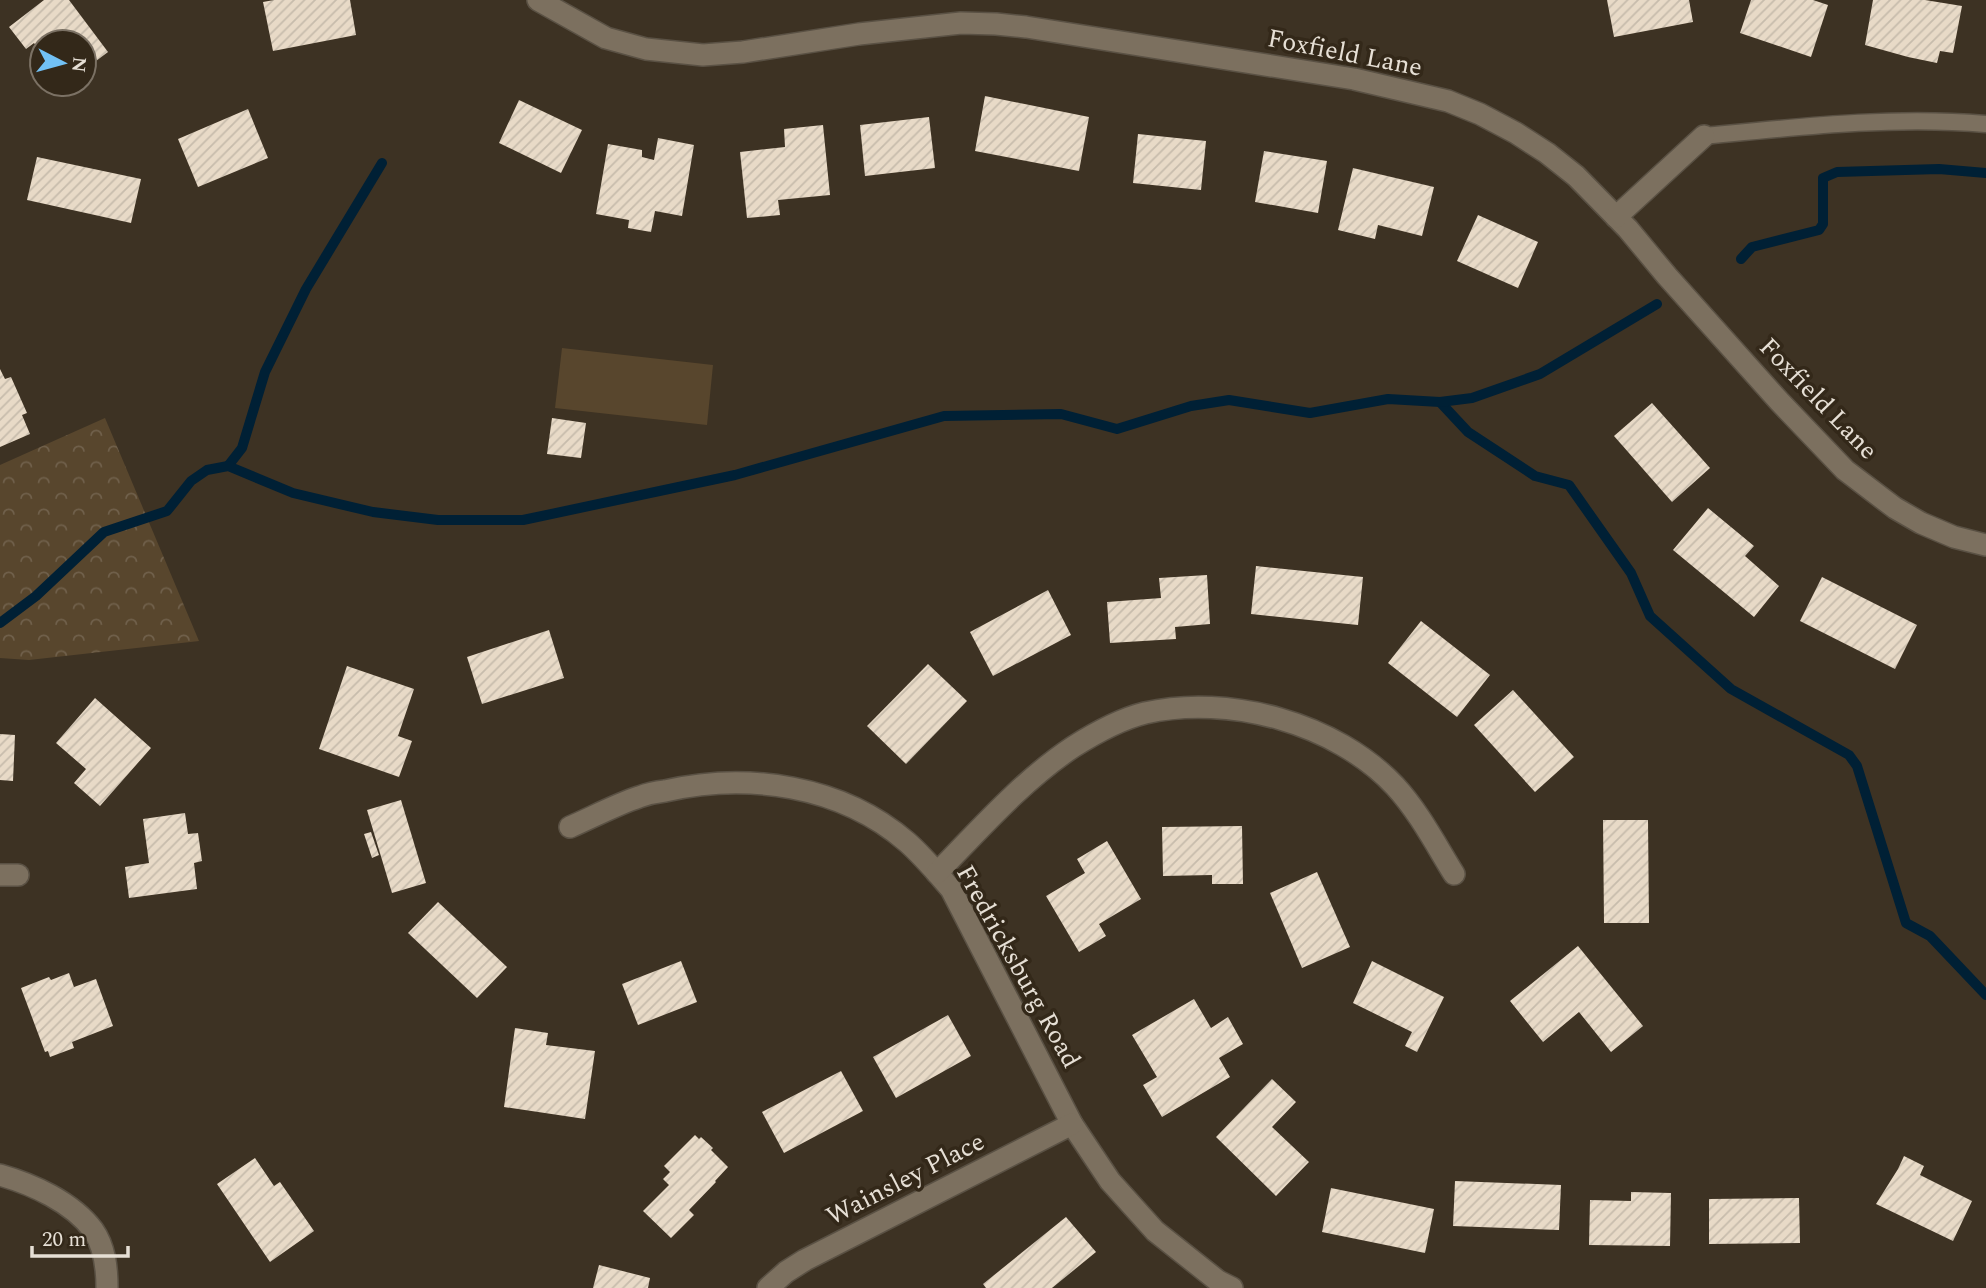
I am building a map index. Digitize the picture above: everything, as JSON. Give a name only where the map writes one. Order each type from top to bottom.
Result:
[{"type":"street","name":"Foxfield Lane","points":[[538,0],[606,38],[646,49],[703,55],[961,23],[996,24],[1354,79],[1448,101],[1516,133],[1576,176],[1616,217],[1779,401],[1845,470],[1895,508],[1921,523],[1954,537],[1986,545]]},
{"type":"street","points":[[1616,217],[1704,136]]},
{"type":"street","points":[[937,873],[1051,763],[1076,745],[1122,721],[1146,713],[1202,707],[1262,714],[1298,724],[1353,750],[1395,786],[1454,874]]},
{"type":"street","name":"Fredricksburg Road","points":[[570,827],[640,796],[689,785],[736,782],[806,790],[871,817],[905,841],[951,889],[1072,1124],[1110,1181],[1156,1231],[1218,1281],[1232,1288]]},
{"type":"street","name":"Wainsley Place","points":[[768,1288],[805,1260],[1072,1124]]},
{"type":"street","points":[[0,1175],[23,1181],[80,1216],[94,1232],[103,1253],[107,1288]]},
{"type":"lane","points":[[1704,136],[1824,124],[1986,124]]},
{"type":"green space","points":[[562,348],[713,365],[707,425],[555,408]]},
{"type":"green space","points":[[105,418],[199,641],[29,660],[0,658],[0,465]]},
{"type":"building","points":[[44,0],[69,0],[90,28],[28,28],[26,49],[9,27]]},
{"type":"building","points":[[350,0],[356,35],[273,51],[263,2]]},
{"type":"building","points":[[1607,0],[1689,0],[1693,22],[1614,37]]},
{"type":"building","points":[[1751,0],[1813,0],[1828,5],[1811,57],[1740,33]]},
{"type":"building","points":[[1873,0],[1925,0],[1962,6],[1953,53],[1940,51],[1937,63],[1865,45]]},
{"type":"building","points":[[98,39],[108,52],[98,60]]},
{"type":"building","points":[[985,96],[1089,117],[1079,171],[975,151]]},
{"type":"building","points":[[519,100],[582,130],[561,173],[499,143]]},
{"type":"building","points":[[248,109],[268,158],[198,187],[178,139]]},
{"type":"building","points":[[929,117],[935,168],[865,176],[860,125]]},
{"type":"building","points":[[823,125],[830,195],[778,200],[780,215],[747,218],[740,152],[785,147],[784,129]]},
{"type":"building","points":[[1138,134],[1206,141],[1201,190],[1133,183]]},
{"type":"building","points":[[658,138],[694,145],[682,216],[655,211],[651,232],[628,228],[629,220],[596,214],[608,144],[642,150],[642,157],[654,160]]},
{"type":"building","points":[[1264,151],[1327,161],[1318,213],[1255,202]]},
{"type":"building","points":[[37,157],[141,179],[131,223],[27,200]]},
{"type":"building","points":[[1353,168],[1434,187],[1422,236],[1378,225],[1375,239],[1338,230]]},
{"type":"building","points":[[1478,215],[1538,242],[1518,288],[1457,261]]},
{"type":"building","points":[[0,369],[5,379],[11,377],[27,413],[22,415],[30,434],[0,447]]},
{"type":"building","points":[[1652,403],[1710,468],[1672,502],[1614,436]]},
{"type":"building","points":[[552,418],[586,423],[581,458],[547,454]]},
{"type":"building","points":[[1708,508],[1754,546],[1745,556],[1779,586],[1754,617],[1673,550]]},
{"type":"building","points":[[1256,566],[1363,577],[1358,625],[1251,614]]},
{"type":"building","points":[[1207,575],[1210,624],[1175,627],[1176,639],[1110,643],[1107,602],[1161,598],[1159,578]]},
{"type":"building","points":[[1822,577],[1917,625],[1895,669],[1800,621]]},
{"type":"building","points":[[1048,590],[1071,635],[993,676],[970,632]]},
{"type":"building","points":[[1421,621],[1490,675],[1457,717],[1388,663]]},
{"type":"building","points":[[549,630],[564,678],[482,704],[467,657]]},
{"type":"building","points":[[928,664],[967,701],[906,764],[867,726]]},
{"type":"building","points":[[347,666],[414,689],[398,736],[412,741],[399,777],[319,749]]},
{"type":"building","points":[[1513,690],[1574,757],[1535,792],[1474,725]]},
{"type":"building","points":[[95,698],[151,748],[100,806],[74,783],[86,769],[56,743]]},
{"type":"building","points":[[0,734],[15,735],[13,781],[0,780]]},
{"type":"building","points":[[401,800],[426,883],[392,893],[367,810]]},
{"type":"building","points":[[185,813],[188,834],[198,833],[202,861],[194,863],[197,889],[129,898],[125,867],[149,863],[143,819]]},
{"type":"building","points":[[1603,820],[1648,820],[1649,923],[1604,923]]},
{"type":"building","points":[[1242,826],[1243,884],[1212,884],[1212,875],[1163,876],[1162,827]]},
{"type":"building","points":[[371,832],[379,855],[372,858],[364,834]]},
{"type":"building","points":[[1107,841],[1141,899],[1099,924],[1106,936],[1079,952],[1046,896],[1085,873],[1077,859]]},
{"type":"building","points":[[1317,872],[1350,947],[1302,968],[1270,893]]},
{"type":"building","points":[[438,902],[507,967],[477,998],[408,933]]},
{"type":"building","points":[[1578,946],[1643,1026],[1611,1052],[1579,1012],[1543,1042],[1510,1001]]},
{"type":"building","points":[[681,961],[697,1002],[638,1025],[622,984]]},
{"type":"building","points":[[1372,961],[1444,997],[1417,1052],[1405,1046],[1412,1032],[1353,1003]]},
{"type":"building","points":[[69,973],[74,987],[96,979],[113,1026],[72,1042],[74,1048],[50,1057],[48,1051],[45,1052],[21,988],[49,977],[51,980]]},
{"type":"building","points":[[1194,999],[1211,1028],[1228,1017],[1243,1044],[1219,1058],[1230,1077],[1162,1117],[1143,1085],[1157,1077],[1132,1035]]},
{"type":"building","points":[[948,1015],[971,1056],[896,1098],[873,1057]]},
{"type":"building","points":[[515,1028],[548,1033],[546,1045],[595,1051],[585,1119],[504,1107]]},
{"type":"building","points":[[841,1071],[863,1111],[784,1153],[762,1112]]},
{"type":"building","points":[[1272,1079],[1296,1102],[1272,1127],[1309,1162],[1276,1196],[1216,1137]]},
{"type":"building","points":[[695,1135],[713,1148],[711,1150],[728,1167],[689,1210],[694,1215],[671,1238],[643,1211],[669,1185],[663,1179],[670,1172],[664,1166]]},
{"type":"building","points":[[1904,1156],[1924,1166],[1920,1175],[1972,1201],[1953,1241],[1876,1204]]},
{"type":"building","points":[[255,1158],[274,1186],[280,1182],[314,1231],[270,1262],[217,1184]]},
{"type":"building","points":[[1455,1181],[1561,1185],[1559,1230],[1453,1226]]},
{"type":"building","points":[[1331,1188],[1434,1209],[1425,1253],[1322,1232]]},
{"type":"building","points":[[1631,1192],[1671,1193],[1670,1246],[1589,1245],[1590,1200],[1631,1201]]},
{"type":"building","points":[[1799,1198],[1800,1243],[1709,1244],[1709,1199]]},
{"type":"building","points":[[1066,1217],[1096,1252],[1052,1288],[986,1288],[983,1284]]},
{"type":"building","points":[[599,1265],[650,1278],[648,1288],[593,1288]]},
{"type":"waterway","points":[[228,466],[242,448],[265,372],[306,289],[382,163]]},
{"type":"waterway","points":[[1741,259],[1752,247],[1819,230],[1823,224],[1823,178],[1837,172],[1939,169],[1986,173]]},
{"type":"waterway","points":[[0,623],[36,596],[104,532],[167,511],[191,481],[207,470],[228,466],[293,493],[373,512],[438,520],[523,520],[735,475],[944,416],[1061,414],[1117,429],[1191,406],[1229,400],[1310,413],[1388,399],[1440,402],[1472,398],[1540,374],[1657,304]]},
{"type":"waterway","points":[[1440,402],[1468,432],[1535,476],[1569,485],[1631,573],[1650,616],[1731,689],[1849,755],[1857,766],[1906,923],[1930,936],[1986,995]]}]
